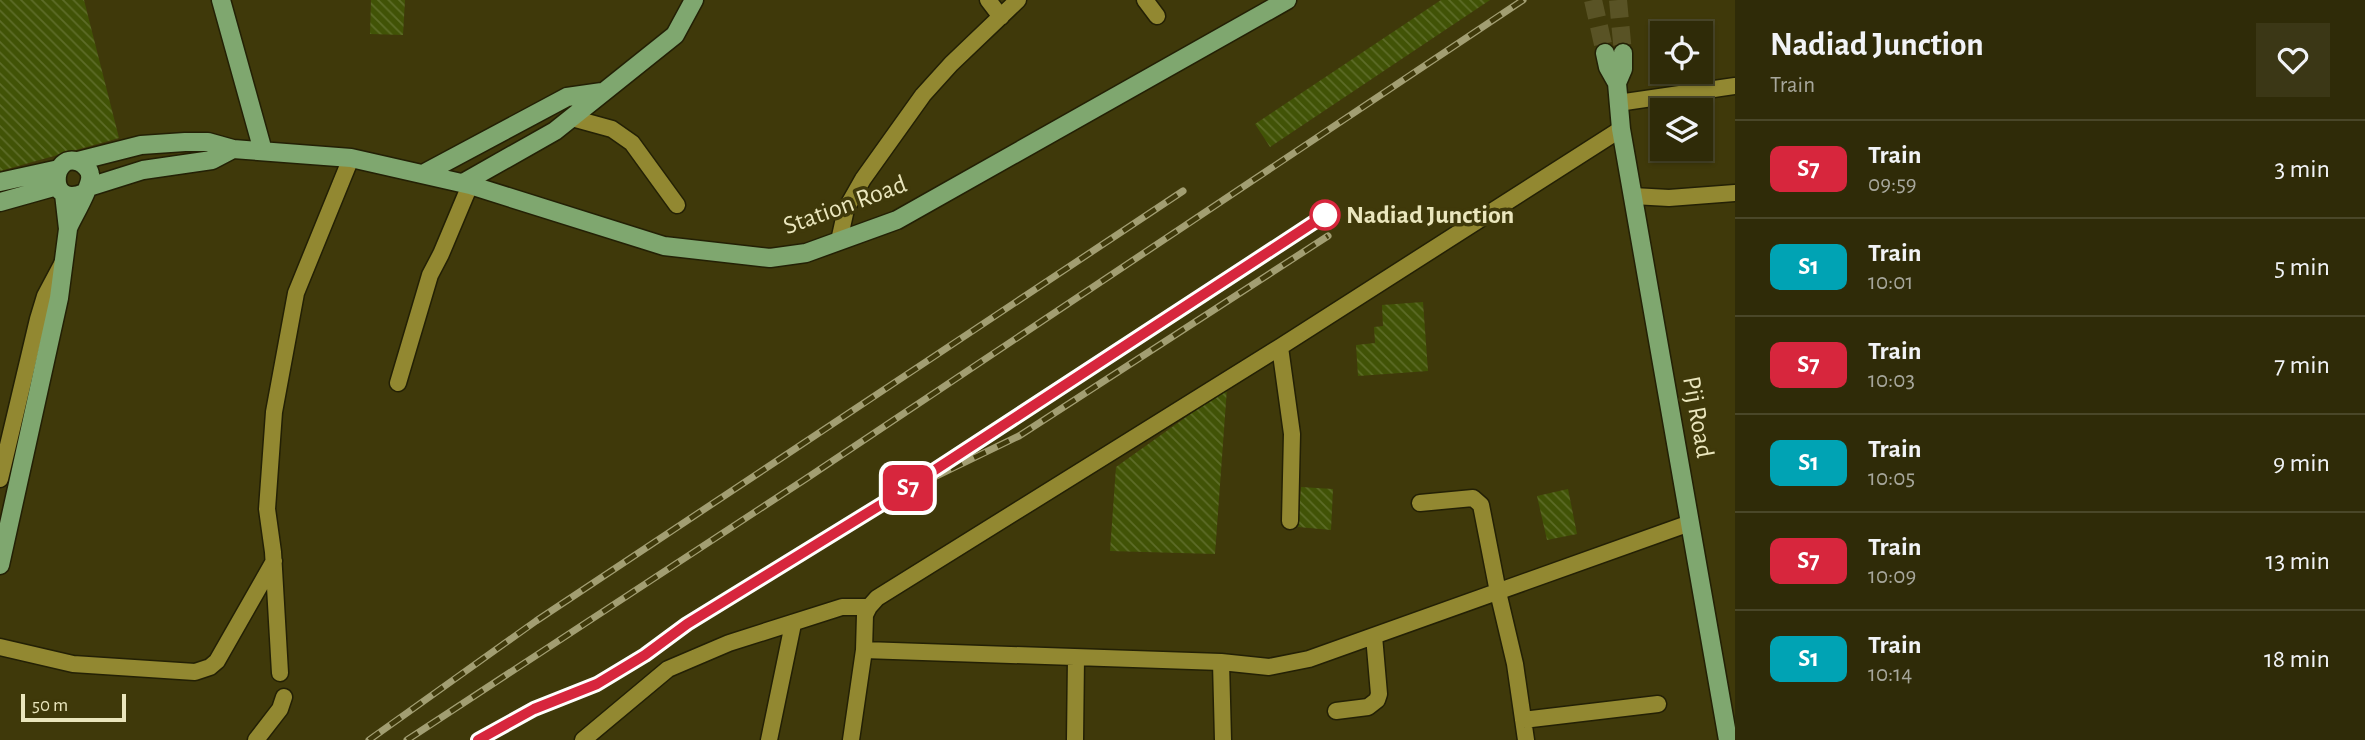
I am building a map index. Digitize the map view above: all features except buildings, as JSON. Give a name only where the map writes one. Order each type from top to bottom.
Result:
[{"type":"main road","points":[[221,0],[263,151]]},
{"type":"main road","points":[[466,184],[555,131],[675,35],[694,0]]},
{"type":"main road","name":"Station Road","points":[[78,161],[141,145],[185,142],[208,142],[233,149],[351,158],[466,184],[664,246],[769,258],[806,253],[897,220],[1262,7],[1287,0]]},
{"type":"main road","name":"Pij Road","points":[[1614,53],[1608,67],[1617,83],[1621,129],[1728,740]]},
{"type":"main road","points":[[423,174],[567,97],[605,91]]},
{"type":"main road","points":[[0,182],[60,183],[75,196],[143,170],[212,160],[233,149]]},
{"type":"main road","points":[[0,565],[56,311],[68,229],[87,190],[90,175],[87,167],[78,161],[66,162],[60,183],[68,229]]},
{"type":"main road","points":[[0,202],[60,183]]},
{"type":"street","points":[[988,0],[1000,17]]},
{"type":"street","points":[[839,241],[846,209],[863,179],[923,94],[1018,0]]},
{"type":"street","points":[[1144,0],[1157,16]]},
{"type":"street","points":[[1618,103],[1735,86]]},
{"type":"street","points":[[572,118],[612,129],[632,143],[677,205]]},
{"type":"street","points":[[851,740],[864,650],[865,615],[877,598],[1621,129]]},
{"type":"street","points":[[280,673],[274,561],[267,509],[274,412],[296,293],[351,158]]},
{"type":"street","points":[[398,383],[430,275],[441,254],[466,184]]},
{"type":"street","points":[[1633,196],[1669,198],[1735,193]]},
{"type":"street","points":[[0,479],[38,318],[63,262]]},
{"type":"street","points":[[1280,346],[1292,434],[1290,521]]},
{"type":"street","points":[[1420,503],[1473,498],[1478,500],[1516,664],[1526,740]]},
{"type":"street","points":[[864,650],[1222,662],[1269,667],[1309,659],[1690,523]]},
{"type":"street","points":[[0,647],[73,664],[195,672],[210,667],[217,661],[274,561]]},
{"type":"street","points":[[583,740],[668,669],[729,643],[842,607],[869,607]]},
{"type":"street","points":[[769,740],[793,624]]},
{"type":"street","points":[[1336,711],[1368,707],[1377,700],[1379,694],[1374,636]]},
{"type":"street","points":[[1075,740],[1076,658]]},
{"type":"street","points":[[1222,662],[1223,740]]},
{"type":"street","points":[[256,740],[280,709],[284,697]]},
{"type":"street","points":[[1523,720],[1658,704]]},
{"type":"tunnel","points":[[1593,0],[1605,53]]},
{"type":"tunnel","points":[[1618,0],[1623,53]]},
{"type":"railway","points":[[407,740],[807,478],[1523,0]]},
{"type":"railway","points":[[369,740],[536,621],[1183,191]]},
{"type":"railway","points":[[942,466],[1325,215]]},
{"type":"railway","points":[[478,740],[534,709],[597,684],[645,655],[687,624],[895,496],[1019,436],[1328,236]]},
{"type":"train","name":"S7","points":[[478,740],[534,709],[597,684],[658,647],[687,624],[895,496],[1325,215]]},
{"type":"place","name":"Nadiad Junction","points":[[1325,215]]}]
